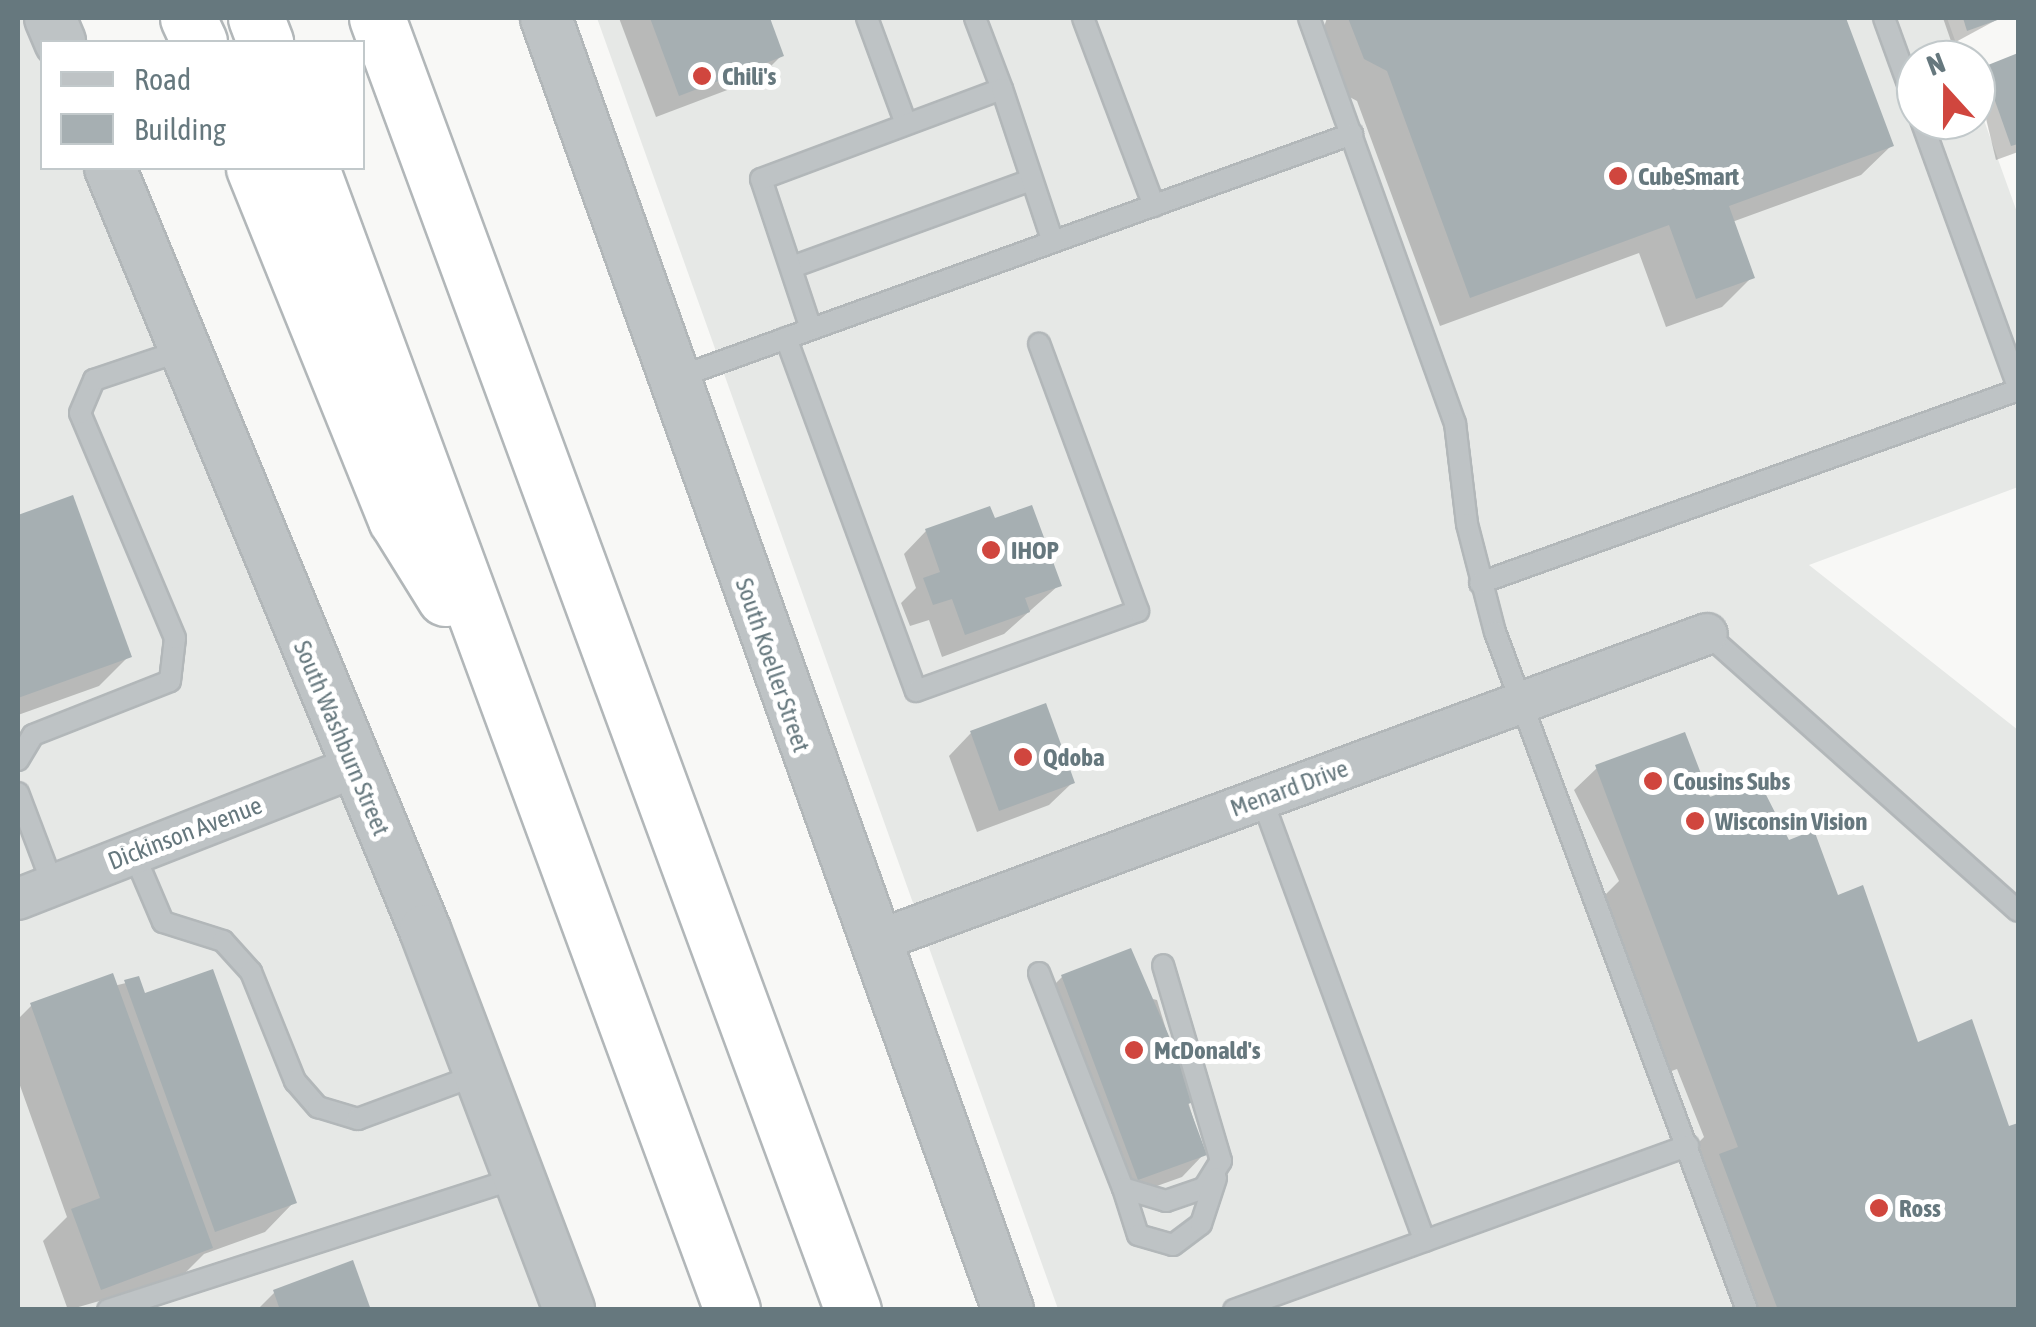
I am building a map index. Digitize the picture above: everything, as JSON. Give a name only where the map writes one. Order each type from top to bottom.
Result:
[{"type":"highway","points":[[377,18],[853,1310]]},
{"type":"highway","points":[[255,170],[396,519],[506,694]]},
{"type":"highway","points":[[312,170],[732,1310]]},
{"type":"street","name":"South Koeller Street","points":[[546,18],[872,943],[1008,1310]]},
{"type":"street","name":"South Washburn Street","points":[[111,170],[480,1074],[569,1310]]},
{"type":"street","name":"Menard Drive","points":[[872,943],[1707,634]]},
{"type":"street","name":"Dickinson Avenue","points":[[35,892],[352,768]]},
{"type":"lane","points":[[867,18],[906,124]]},
{"type":"lane","points":[[975,18],[1053,242]]},
{"type":"lane","points":[[1083,18],[1154,206]]},
{"type":"lane","points":[[1309,18],[1456,423],[1480,583],[1747,1310]]},
{"type":"lane","points":[[1884,18],[1896,51]]},
{"type":"lane","points":[[811,329],[760,179],[1002,89]]},
{"type":"lane","points":[[672,379],[1352,134]]},
{"type":"lane","points":[[1480,583],[2018,389],[1928,140]]},
{"type":"lane","points":[[792,268],[1031,180]]},
{"type":"lane","points":[[786,338],[916,691],[1138,611],[1040,344]]},
{"type":"lane","points":[[18,760],[33,735],[170,681],[175,638],[80,413],[94,380],[183,350]]},
{"type":"lane","points":[[1707,634],[2018,911]]},
{"type":"lane","points":[[1262,798],[1425,1240]]},
{"type":"lane","points":[[19,802],[35,892]]},
{"type":"lane","points":[[134,854],[163,922],[223,940],[251,972],[295,1082],[318,1107],[358,1119],[480,1074]]},
{"type":"lane","points":[[1039,974],[1138,1235],[1173,1245],[1201,1224],[1216,1178],[1218,1142],[1163,965]]},
{"type":"lane","points":[[1234,1310],[1688,1146]]},
{"type":"lane","points":[[108,1310],[519,1177]]},
{"type":"lane","points":[[1122,1188],[1166,1201],[1216,1178]]},
{"type":"shaded area","points":[[18,18],[50,18],[49,40],[40,40],[40,170],[111,170],[569,1309],[18,1309]]},
{"type":"shaded area","points":[[597,18],[1947,18],[1955,40],[1896,40],[1896,140],[1991,140],[2018,215],[2018,487],[1809,565],[2018,730],[2018,1309],[1058,1309]]},
{"type":"building","name":"Chili's","points":[[650,18],[770,18],[784,56],[679,96]]},
{"type":"building","name":"CubeSmart","points":[[1348,18],[1846,18],[1894,146],[1729,206],[1755,278],[1696,299],[1669,225],[1470,298],[1387,71],[1364,59]]},
{"type":"building","points":[[1963,18],[2003,18],[1967,31]]},
{"type":"building","points":[[2018,53],[2018,144],[2011,146],[1996,104],[1996,62]]},
{"type":"building","points":[[73,495],[132,657],[18,698],[18,515]]},
{"type":"building","name":"IHOP","points":[[1032,505],[1062,586],[1025,598],[1030,612],[965,635],[952,599],[933,605],[923,578],[940,572],[925,529],[990,506],[995,518]]},
{"type":"building","name":"Qdoba","points":[[1046,703],[1075,783],[999,811],[970,731]]},
{"type":"building","points":[[1685,732],[1710,797],[1758,779],[1789,840],[1814,830],[1838,895],[1863,885],[1918,1042],[1972,1019],[2009,1126],[2018,1123],[2018,1310],[1778,1310],[1719,1154],[1738,1147],[1595,765]]},
{"type":"building","name":"McDonald's","points":[[1131,948],[1197,1101],[1188,1104],[1207,1155],[1138,1180],[1061,975]]},
{"type":"building","points":[[213,969],[297,1203],[215,1232],[124,980],[139,976],[145,993]]},
{"type":"building","points":[[113,973],[213,1248],[101,1290],[71,1209],[100,1198],[30,1003]]},
{"type":"building","points":[[353,1260],[371,1310],[280,1310],[273,1290]]},
{"type":"place","name":"Chili's","points":[[702,76]]},
{"type":"place","name":"CubeSmart","points":[[1618,176]]},
{"type":"place","name":"IHOP","points":[[991,550]]},
{"type":"place","name":"Qdoba","points":[[1023,757]]},
{"type":"place","name":"Cousins Subs","points":[[1653,781]]},
{"type":"place","name":"Wisconsin Vision","points":[[1695,821]]},
{"type":"place","name":"McDonald's","points":[[1134,1050]]},
{"type":"place","name":"Ross","points":[[1879,1208]]}]
